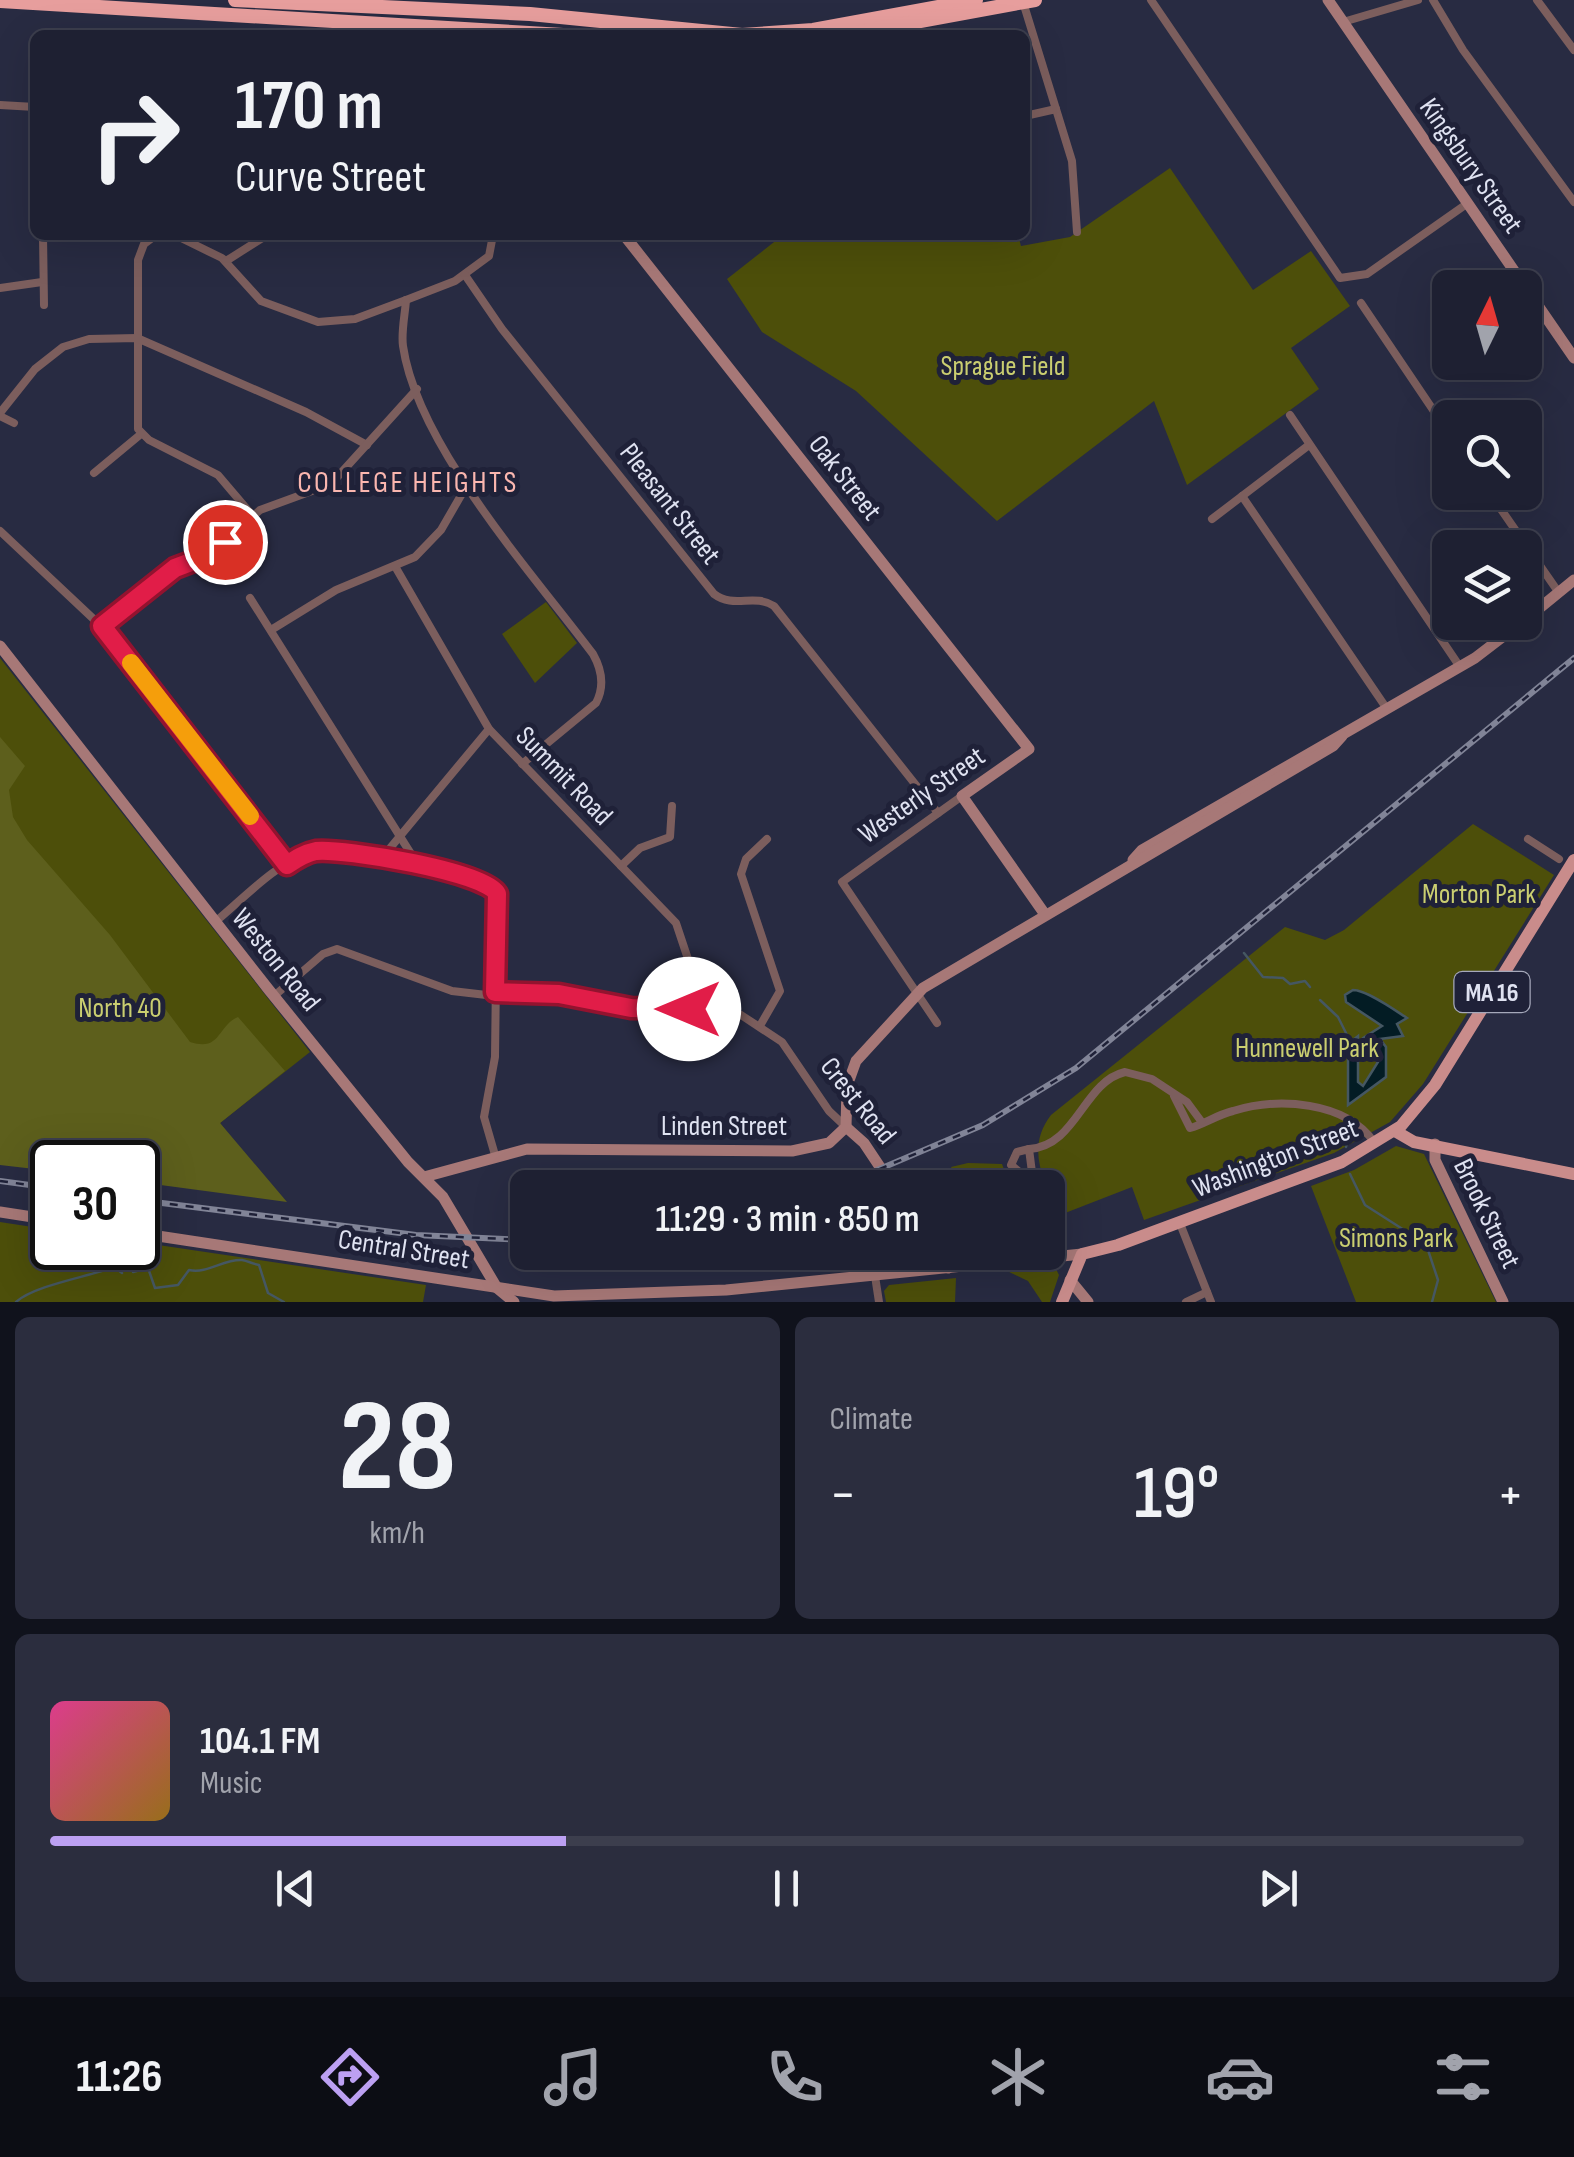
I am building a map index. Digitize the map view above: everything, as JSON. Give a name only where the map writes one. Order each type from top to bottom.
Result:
[{"type":"highway","points":[[235,0],[419,4],[685,30]]},
{"type":"highway","points":[[813,30],[976,0]]},
{"type":"highway","points":[[871,30],[1029,1]]},
{"type":"highway","points":[[0,2],[378,22],[416,30]]},
{"type":"highway","points":[[378,22],[402,18],[419,4]]},
{"type":"highway","points":[[426,30],[438,14],[458,10]]},
{"type":"highway","points":[[437,30],[494,30]]},
{"type":"main road","name":"Washington Street","points":[[1082,1254],[1336,1165],[1375,1145],[1400,1126],[1435,1085],[1574,860]]},
{"type":"main road","points":[[1400,1126],[1435,1144],[1574,1174]]},
{"type":"main road","points":[[1062,1302],[1082,1254]]},
{"type":"street","points":[[1150,0],[1342,278],[1367,274],[1468,203]]},
{"type":"street","name":"Kingsbury Street","points":[[1328,0],[1574,358]]},
{"type":"street","points":[[1343,22],[1418,0]]},
{"type":"street","points":[[1433,0],[1463,50],[1574,202]]},
{"type":"street","points":[[1537,0],[1574,50]]},
{"type":"street","points":[[1029,1],[1072,162],[1077,232]]},
{"type":"street","points":[[0,106],[30,107]]},
{"type":"street","points":[[1030,115],[1056,109]]},
{"type":"street","points":[[44,240],[44,305]]},
{"type":"street","points":[[149,240],[138,256],[136,417],[141,434],[218,475],[252,515]]},
{"type":"street","points":[[185,240],[226,261],[258,299],[310,321],[349,320],[465,275],[489,256],[492,240]]},
{"type":"street","points":[[226,261],[258,240]]},
{"type":"street","name":"Oak Street","points":[[628,240],[1029,750]]},
{"type":"street","name":"Pleasant Street","points":[[465,275],[502,330],[710,590],[726,601],[758,599],[774,606],[938,813]]},
{"type":"street","points":[[0,288],[42,282]]},
{"type":"street","points":[[406,300],[403,346],[416,390],[467,485],[593,654],[601,675],[600,694],[593,706],[522,764]]},
{"type":"street","points":[[1361,303],[1432,408]]},
{"type":"street","points":[[14,423],[0,414],[35,369],[63,347],[89,339],[137,338],[306,412],[367,446]]},
{"type":"street","points":[[102,626],[175,568],[215,550],[252,515],[324,488],[416,390]]},
{"type":"street","points":[[1290,415],[1460,667]]},
{"type":"street","points":[[94,473],[141,434]]},
{"type":"street","points":[[1212,519],[1309,445]]},
{"type":"street","points":[[271,630],[336,590],[396,568],[437,535],[467,485]]},
{"type":"street","points":[[1242,496],[1387,710]]},
{"type":"street","points":[[1501,510],[1559,593]]},
{"type":"street","points":[[0,531],[102,626],[287,865]]},
{"type":"street","name":"Summit Road","points":[[396,568],[489,728],[681,932],[688,963],[689,1009]]},
{"type":"street","points":[[1542,607],[1574,580]]},
{"type":"street","points":[[250,598],[418,865]]},
{"type":"street","points":[[846,1127],[847,1086],[856,1061],[916,994],[1044,913],[1318,755],[1342,736],[1460,667],[1498,640]]},
{"type":"street","name":"Weston Road","points":[[0,646],[274,996],[462,1225],[497,1288],[514,1302]]},
{"type":"street","points":[[381,859],[489,728]]},
{"type":"street","name":"Westerly Street","points":[[916,994],[845,892],[842,880],[1029,750]]},
{"type":"street","points":[[962,796],[1044,913]]},
{"type":"street","points":[[621,866],[643,846],[670,837],[672,806]]},
{"type":"street","points":[[760,1024],[778,1002],[780,991],[741,874],[746,859],[767,839]]},
{"type":"street","points":[[1528,839],[1558,859]]},
{"type":"street","points":[[215,922],[287,865],[320,851],[418,865],[483,881],[495,888],[493,1075],[484,1116],[495,1155]]},
{"type":"street","name":"Crest Road","points":[[274,996],[323,954],[337,948],[455,992],[559,994],[631,1008],[730,1011],[760,1024],[786,1046],[828,1111],[882,1170]]},
{"type":"street","points":[[916,994],[937,1022]]},
{"type":"street","points":[[1017,1170],[1010,1162],[1015,1153],[1044,1147],[1066,1130],[1100,1086],[1118,1074],[1144,1074],[1174,1096],[1186,1127],[1194,1128],[1201,1121],[1237,1110],[1278,1105],[1317,1108],[1352,1120],[1375,1145]]},
{"type":"street","name":"Linden Street","points":[[424,1177],[531,1148],[796,1151],[829,1144],[846,1127]]},
{"type":"street","name":"Brook Street","points":[[1435,1144],[1434,1160],[1504,1302]]},
{"type":"street","points":[[1029,1149],[1031,1170]]},
{"type":"street","points":[[0,1212],[30,1217]]},
{"type":"street","points":[[1179,1221],[1211,1302]]},
{"type":"street","name":"Central Street","points":[[160,1236],[497,1288],[542,1299],[710,1297],[927,1270]]},
{"type":"street","name":"Central Street","points":[[1065,1256],[1082,1254]]},
{"type":"street","points":[[875,1276],[879,1302]]},
{"type":"street","points":[[1070,1280],[1088,1302]]},
{"type":"street","points":[[1186,1302],[1207,1292]]},
{"type":"green space","name":"Sprague Field","points":[[1170,168],[1253,290],[1311,251],[1350,306],[1291,348],[1319,389],[1187,485],[1154,401],[997,521],[856,391],[762,332],[727,279],[777,240],[1019,240],[1021,246],[1070,237]]},
{"type":"green space","points":[[546,602],[577,643],[535,683],[502,634]]},
{"type":"green space","name":"North 40","points":[[0,658],[310,1052],[220,1123],[248,1159],[0,1102]]},
{"type":"green space","points":[[0,737],[25,766],[9,790],[13,817],[27,840],[110,935],[190,1042],[208,1044],[238,1017],[285,1071],[220,1123],[287,1202],[160,1185],[160,1140],[30,1140],[30,1168],[0,1165]]},
{"type":"green space","name":"Hunnewell Park","points":[[1473,824],[1554,875],[1423,1084],[1390,1122],[1334,1153],[1144,1220],[1132,1187],[1065,1213],[1065,1170],[1041,1170],[1038,1153],[1043,1128],[1051,1115],[1285,927],[1325,940],[1344,930]]},
{"type":"green space","name":"Simons Park","points":[[1396,1146],[1424,1154],[1496,1302],[1356,1302],[1311,1186],[1354,1170]]},
{"type":"green space","points":[[1002,1164],[1004,1170],[953,1170],[951,1167]]},
{"type":"green space","points":[[0,1222],[30,1227],[30,1270],[160,1270],[160,1245],[426,1285],[423,1302],[0,1302]]},
{"type":"green space","points":[[1056,1270],[1059,1275],[1050,1302],[1042,1302],[1028,1281],[1007,1271]]},
{"type":"green space","points":[[956,1278],[955,1302],[886,1302],[884,1291],[889,1285]]},
{"type":"water","points":[[1353,990],[1407,1018],[1397,1024],[1403,1036],[1380,1039],[1386,1047],[1386,1077],[1348,1105],[1348,1044],[1358,1036],[1358,1082],[1363,1086],[1378,1062],[1366,1050],[1363,1038],[1382,1026],[1346,1002],[1345,995]]},
{"type":"waterway","points":[[1244,953],[1263,977],[1283,978],[1290,984],[1305,981],[1310,987]]},
{"type":"waterway","points":[[1320,1000],[1338,1017],[1351,1043]]},
{"type":"waterway","points":[[1346,1147],[1351,1124]]},
{"type":"waterway","points":[[1350,1174],[1365,1205],[1426,1244],[1438,1280],[1432,1302]]},
{"type":"waterway","points":[[133,1272],[148,1268],[155,1288],[178,1285],[189,1270],[242,1260],[259,1265],[268,1293],[284,1302]]},
{"type":"waterway","points":[[16,1302],[49,1286],[114,1267],[122,1273]]},
{"type":"railway","points":[[877,1170],[983,1125],[1076,1068],[1574,658]]},
{"type":"railway","points":[[0,1181],[30,1185]]},
{"type":"railway","points":[[160,1203],[416,1235],[510,1239]]},
{"type":"slow traffic","points":[[131,663],[250,816]]},
{"type":"district","name":"COLLEGE HEIGHTS","points":[[408,482]]},
{"type":"route","points":[[225,542],[204,557],[175,568],[102,626],[287,865],[308,853],[329,851],[424,866],[486,882],[497,894],[495,992],[559,994],[631,1008],[689,1009]]},
{"type":"park label","name":"Morton Park","points":[[1479,893]]}]
